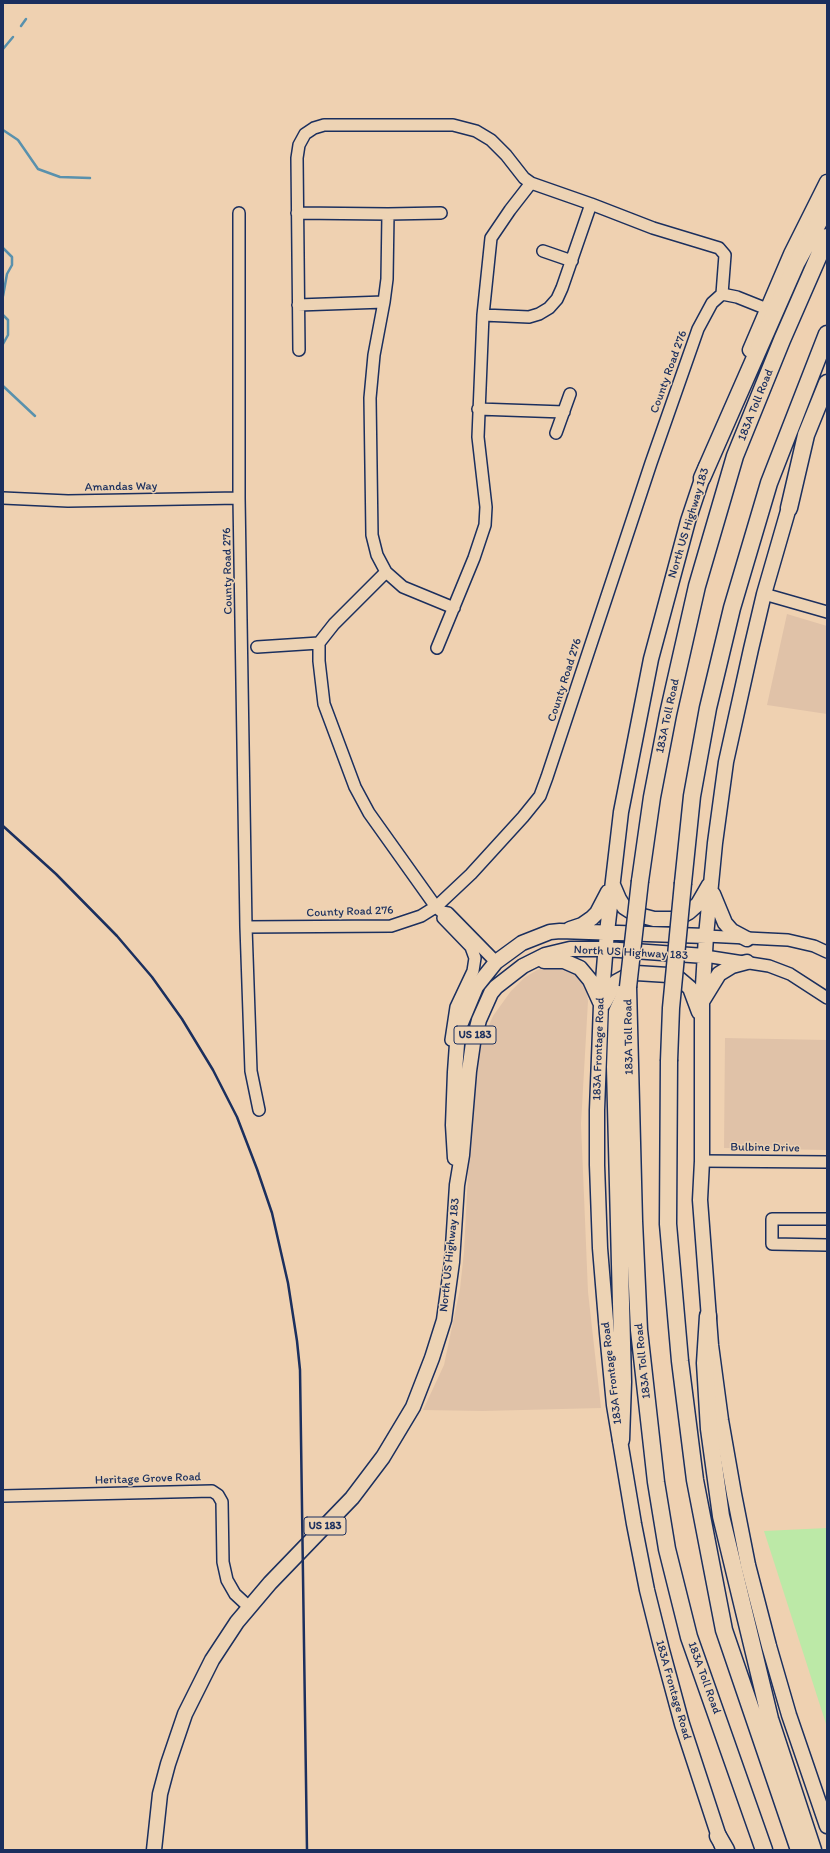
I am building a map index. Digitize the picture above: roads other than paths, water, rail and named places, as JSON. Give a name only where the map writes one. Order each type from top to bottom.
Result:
[{"type":"highway","points":[[702,478],[796,264],[827,207]]},
{"type":"highway","name":"183A Toll Road","points":[[764,1850],[689,1637],[667,1550],[656,1482],[639,1330],[634,1221],[628,987],[640,880],[652,797],[668,714],[697,586],[735,456],[782,340],[827,237]]},
{"type":"highway","points":[[799,1850],[724,1630],[695,1480],[680,1360],[668,1224],[669,1061],[671,1008],[683,883],[694,788],[708,708],[732,608],[769,483],[827,334]]},
{"type":"highway","points":[[789,508],[806,435],[827,383]]},
{"type":"highway","points":[[621,1440],[622,1382],[615,1067],[618,1012],[628,987]]},
{"type":"highway","points":[[708,1316],[705,1363],[709,1428],[721,1516],[770,1719],[813,1850]]},
{"type":"highway","points":[[720,1843],[726,1850]]},
{"type":"main road","name":"North US Highway 183","points":[[612,883],[620,812],[651,660],[670,587],[702,478],[767,309],[791,254],[827,182]]},
{"type":"main road","name":"North US Highway 183","points":[[154,1850],[156,1822],[162,1783],[172,1749],[185,1714],[212,1660],[228,1634],[249,1607],[270,1583],[352,1498],[383,1457],[413,1406],[432,1358],[444,1320],[452,1262],[457,1185],[462,1155],[469,1071],[474,1038],[491,993],[515,971],[532,961],[545,955],[570,949],[605,949],[705,956],[711,886],[726,762],[764,594],[789,508],[827,399]]},
{"type":"main road","points":[[612,883],[618,899],[624,907],[634,914],[654,919],[676,919],[689,912],[698,904],[711,886]]},
{"type":"main road","name":"US 183","points":[[566,930],[582,925],[597,912],[612,883]]},
{"type":"main road","name":"183A Frontage Road","points":[[612,883],[601,1008],[597,1110],[600,1248],[614,1405],[634,1524],[650,1605],[682,1724],[720,1843]]},
{"type":"main road","points":[[711,886],[725,923],[732,931],[747,939]]},
{"type":"main road","name":"North US Highway 183","points":[[457,1185],[453,1125],[455,1055],[461,1021],[472,995],[479,982],[496,962],[515,948],[532,939],[550,932],[566,930],[706,936]]},
{"type":"main road","points":[[705,956],[702,1002],[702,1161],[700,1200],[708,1316],[721,1420],[748,1565],[769,1646],[789,1715],[827,1826]]},
{"type":"main road","points":[[532,961],[559,960],[576,966],[590,980],[601,1008]]},
{"type":"main road","points":[[491,993],[496,962]]},
{"type":"main road","points":[[702,1002],[719,974],[732,966],[746,962]]},
{"type":"main road","points":[[601,1008],[616,982],[623,978],[636,973],[668,975],[677,978],[690,988],[702,1020]]},
{"type":"street","points":[[299,350],[296,158],[298,145],[305,134],[314,128],[324,125],[453,125],[476,131],[491,140],[531,184],[592,204],[653,228],[712,246],[723,251],[726,255],[722,294],[737,297],[767,309]]},
{"type":"street","points":[[437,648],[474,558],[485,525],[486,507],[478,437],[478,409],[482,315],[491,238],[510,210],[531,184]]},
{"type":"street","points":[[482,315],[529,317],[539,314],[549,308],[557,299],[592,204]]},
{"type":"street","name":"County Road 276","points":[[239,213],[239,498],[246,927],[251,1071],[259,1110]]},
{"type":"street","points":[[297,213],[441,213]]},
{"type":"street","points":[[388,214],[387,279],[374,355],[370,398],[372,535],[377,555],[386,572],[403,587],[454,608]]},
{"type":"street","points":[[543,251],[572,261]]},
{"type":"street","name":"County Road 276","points":[[246,927],[391,926],[439,909],[523,817],[540,796],[651,463],[698,329],[712,303],[722,294]]},
{"type":"street","points":[[298,305],[384,302]]},
{"type":"street","points":[[556,433],[570,394]]},
{"type":"street","points":[[478,409],[564,412]]},
{"type":"street","name":"Amandas Way","points":[[3,498],[68,501],[239,498]]},
{"type":"street","points":[[386,572],[334,624],[319,643],[319,661],[324,704],[355,787],[369,813],[439,909],[442,917],[471,947],[475,958],[473,971],[456,1008],[451,1040],[455,1055]]},
{"type":"street","points":[[764,594],[827,612]]},
{"type":"street","points":[[257,647],[319,643]]},
{"type":"street","points":[[439,909],[448,913],[496,962]]},
{"type":"street","points":[[706,936],[788,940],[814,946],[827,952]]},
{"type":"street","points":[[705,956],[769,966],[790,974],[827,998]]},
{"type":"street","name":"Bulbine Drive","points":[[702,1161],[827,1162]]},
{"type":"street","points":[[827,1219],[772,1220],[772,1244],[827,1245]]},
{"type":"street","name":"Heritage Grove Road","points":[[3,1496],[212,1491],[218,1495],[222,1502],[223,1562],[227,1580],[235,1594],[249,1607]]},
{"type":"waterway","points":[[21,26],[26,19]]},
{"type":"waterway","points":[[3,49],[13,37]]},
{"type":"waterway","points":[[3,130],[18,140],[38,169],[60,177],[90,178]]},
{"type":"waterway","points":[[3,248],[12,257],[12,265],[7,274],[3,296]]},
{"type":"waterway","points":[[3,315],[8,320],[8,335],[3,344]]},
{"type":"waterway","points":[[3,386],[35,416]]},
{"type":"railway","points":[[3,826],[56,874],[117,936],[152,977],[182,1019],[213,1070],[237,1117],[272,1213],[288,1283],[300,1370],[307,1850]]}]
